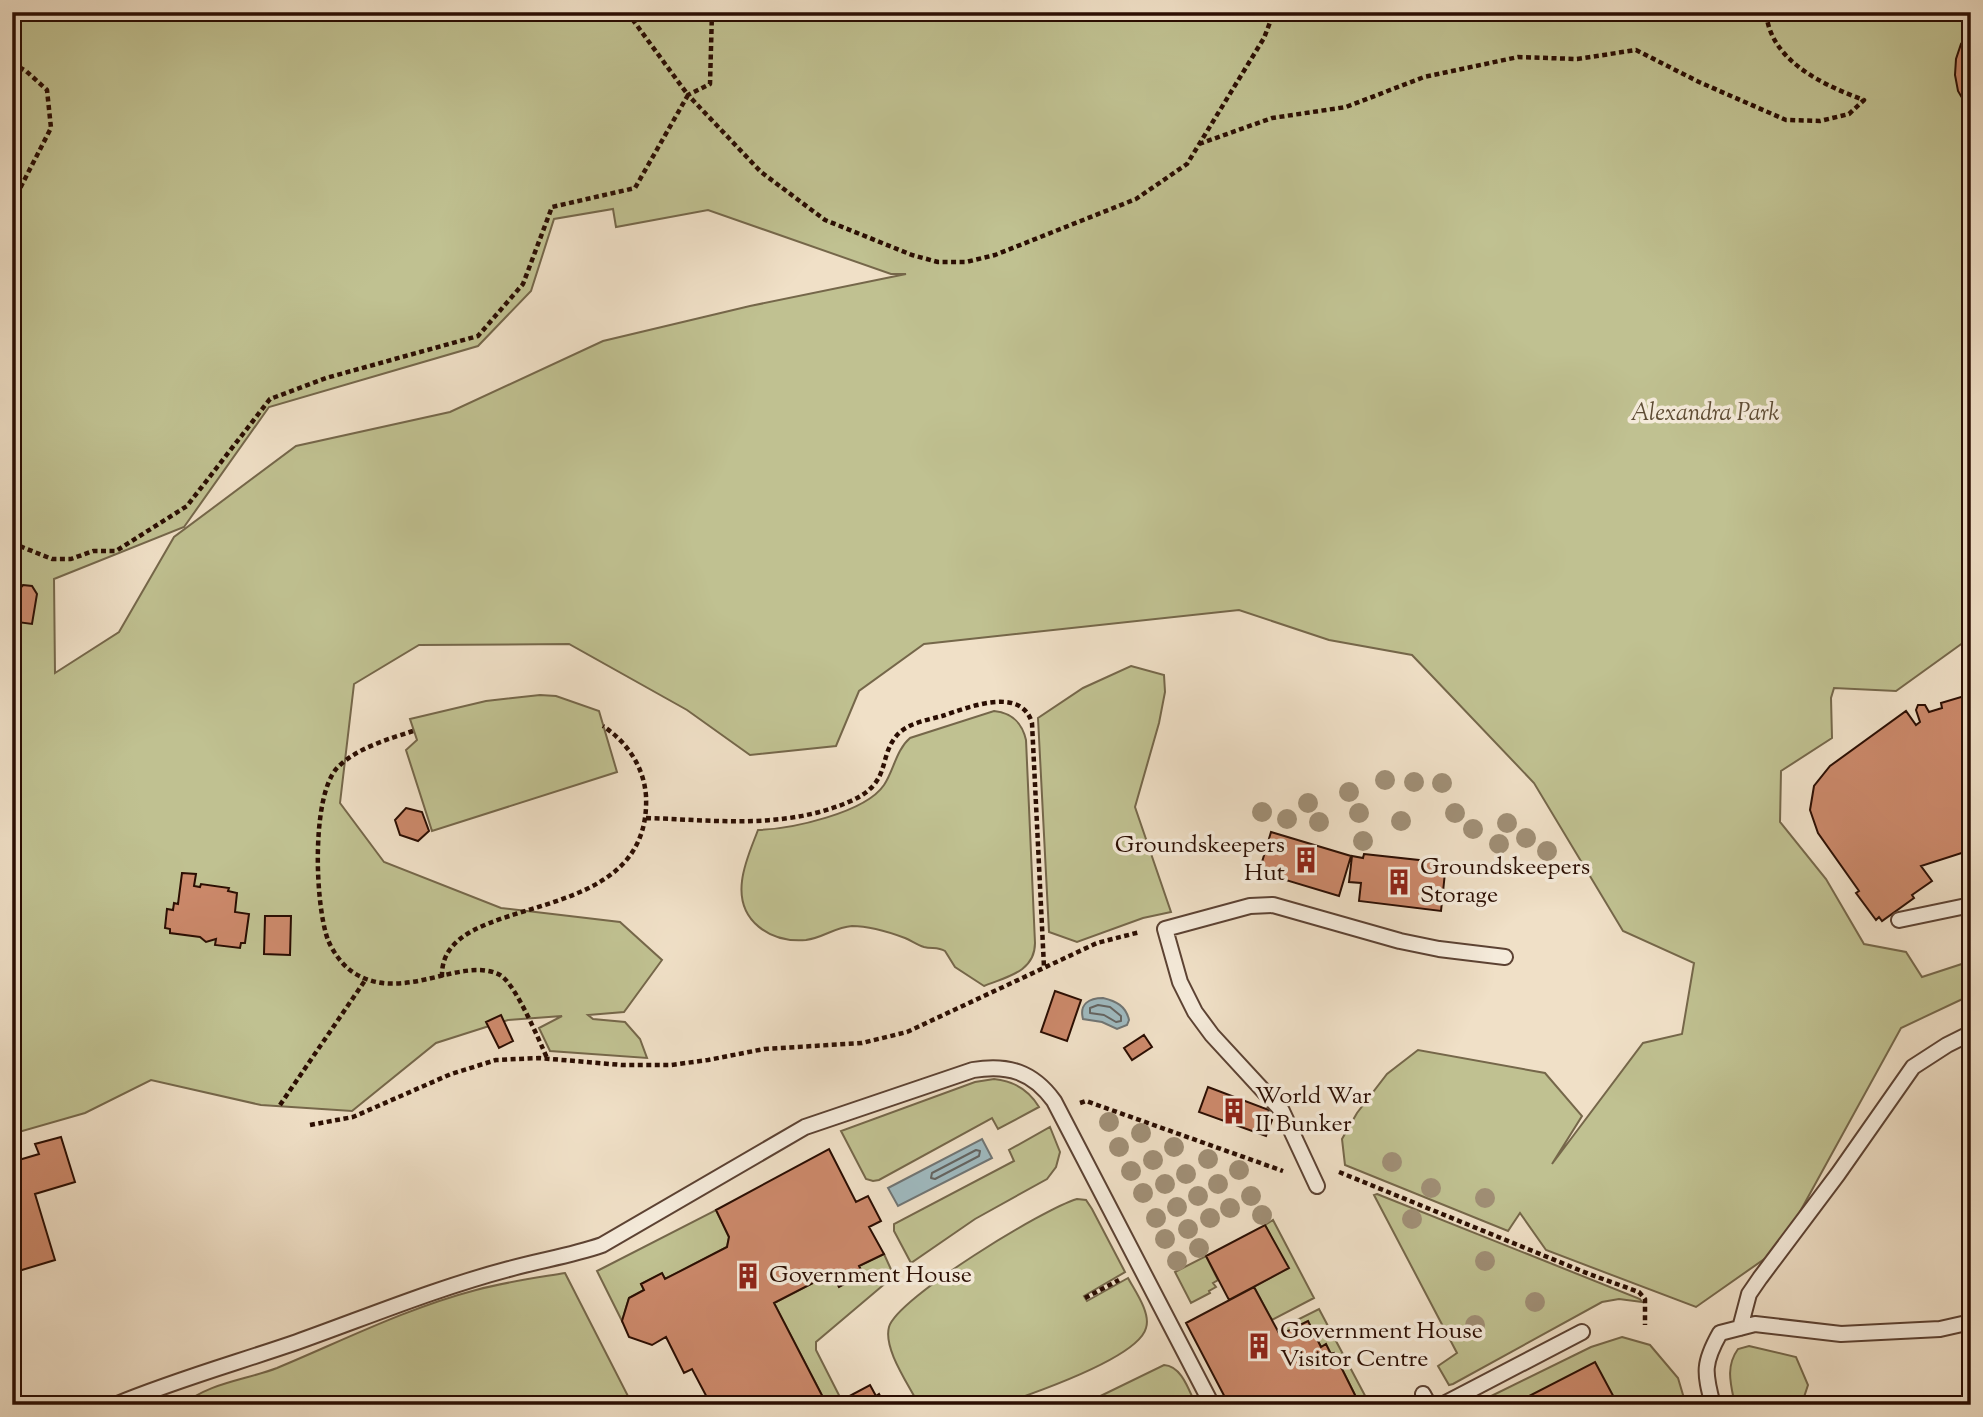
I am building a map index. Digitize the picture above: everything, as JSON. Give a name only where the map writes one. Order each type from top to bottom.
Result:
[{"type":"lane","points":[[1317,1186],[1282,1111],[1212,1035],[1195,1012],[1180,982],[1166,929],[1250,906],[1273,905],[1400,941],[1505,957]]},
{"type":"lane","points":[[1899,920],[1971,905]]},
{"type":"lane","points":[[1740,1328],[1749,1294],[1913,1067],[1971,1033]]},
{"type":"lane","points":[[115,1405],[162,1385],[296,1342],[379,1311],[509,1269],[572,1256],[602,1245],[805,1127],[973,1070],[989,1067],[1002,1067],[1025,1075],[1043,1086],[1054,1101],[1212,1405]]},
{"type":"lane","points":[[1713,1405],[1705,1376],[1709,1352],[1720,1333],[1755,1324],[1841,1334],[1940,1329],[1971,1322]]},
{"type":"lane","points":[[1442,1405],[1582,1332]]},
{"type":"path","points":[[627,12],[688,95],[761,172],[825,220],[912,255],[938,262],[966,262],[995,255],[1136,199],[1187,164],[1264,38],[1274,12]]},
{"type":"path","points":[[12,543],[52,559],[71,559],[93,551],[116,551],[187,506],[270,399],[326,378],[478,336],[523,284],[552,207],[635,188],[688,95],[710,84],[712,12]]},
{"type":"path","points":[[1199,145],[1272,118],[1346,107],[1424,77],[1518,57],[1577,59],[1636,50],[1699,82],[1786,120],[1820,121],[1849,114],[1864,100],[1834,89],[1793,64],[1767,28],[1766,12]]},
{"type":"path","points":[[12,63],[26,71],[47,90],[51,128],[12,204]]},
{"type":"path","points":[[646,818],[763,821],[800,817],[851,800],[872,787],[883,770],[895,738],[907,727],[985,703],[1006,702],[1018,706],[1027,711],[1032,723],[1044,967]]},
{"type":"path","points":[[442,977],[442,967],[452,946],[470,932],[589,888],[618,870],[634,851],[643,833],[646,793],[637,762],[621,739],[604,726]]},
{"type":"path","points":[[414,731],[367,749],[342,764],[329,781],[323,798],[319,838],[321,915],[328,939],[336,955],[352,972],[366,979],[410,984],[483,971],[497,974],[510,985],[547,1058]]},
{"type":"path","points":[[310,1125],[353,1116],[477,1065],[516,1058],[622,1065],[671,1065],[764,1049],[871,1042],[906,1032],[1107,940],[1166,929]]},
{"type":"path","points":[[280,1105],[366,979]]},
{"type":"path","points":[[1073,1107],[1086,1101],[1292,1174],[1328,1169],[1342,1172],[1639,1292],[1645,1299],[1645,1325]]},
{"type":"path","points":[[1085,1298],[1141,1268]]},
{"type":"green space","name":"Alexandra Park","points":[[12,12],[1971,12],[1971,637],[1896,691],[1834,688],[1831,698],[1832,738],[1781,771],[1780,822],[1826,879],[1864,944],[1906,952],[1922,977],[1971,961],[1971,995],[1901,1028],[1780,1248],[1696,1307],[1546,1250],[1520,1213],[1508,1231],[1345,1165],[1342,1139],[1357,1113],[1387,1074],[1418,1050],[1545,1073],[1582,1116],[1552,1164],[1643,1043],[1682,1034],[1694,963],[1623,931],[1534,783],[1412,655],[1329,640],[1239,610],[924,644],[859,691],[836,746],[750,755],[687,710],[569,644],[419,645],[354,684],[340,803],[384,862],[501,908],[620,922],[662,960],[624,1012],[588,1015],[593,1019],[625,1022],[640,1039],[647,1058],[550,1051],[539,1028],[562,1016],[508,1020],[436,1043],[352,1111],[261,1105],[151,1080],[85,1113],[12,1134]],"holes":[[[613,209],[616,227],[708,210],[891,274],[906,274],[750,306],[603,341],[450,412],[296,446],[174,537],[119,632],[55,673],[54,579],[184,527],[269,407],[478,346],[531,291],[554,219]]]},
{"type":"green space","points":[[1131,666],[1164,675],[1165,692],[1159,723],[1135,807],[1171,912],[1143,918],[1077,942],[1049,932],[1038,718],[1083,688]]},
{"type":"green space","points":[[540,695],[556,696],[599,711],[617,772],[432,831],[406,750],[417,740],[410,719],[486,701]]},
{"type":"green space","points":[[994,711],[1015,720],[1022,728],[1026,740],[1035,943],[1034,953],[1025,967],[984,986],[955,967],[945,951],[924,947],[886,932],[852,926],[812,939],[793,940],[769,933],[751,918],[745,908],[742,881],[746,861],[758,830],[807,823],[861,804],[884,785],[901,748],[910,738]]},
{"type":"green space","points":[[994,1079],[1020,1087],[1039,1107],[998,1129],[992,1118],[879,1180],[866,1179],[841,1131],[975,1082]]},
{"type":"green space","points":[[1050,1127],[1060,1152],[1056,1167],[1047,1179],[975,1219],[911,1263],[894,1231],[894,1224],[1014,1161],[1009,1150]]},
{"type":"green space","points":[[1374,1195],[1642,1302],[1619,1299],[1602,1302],[1449,1385],[1438,1366],[1457,1353]]},
{"type":"green space","points":[[1077,1199],[1086,1200],[1092,1209],[1125,1272],[1084,1296],[1087,1301],[1128,1278],[1142,1302],[1146,1316],[1146,1328],[1139,1339],[1125,1351],[1083,1373],[1005,1403],[919,1405],[890,1346],[889,1327],[898,1314],[917,1296],[974,1255],[1035,1219]]},
{"type":"green space","points":[[716,1210],[729,1237],[727,1247],[665,1279],[662,1273],[641,1284],[644,1290],[629,1298],[622,1321],[597,1271]]},
{"type":"green space","points":[[1273,1220],[1314,1298],[1272,1320],[1254,1287],[1288,1268],[1265,1225]]},
{"type":"green space","points":[[884,1254],[894,1276],[816,1342],[816,1350],[844,1405],[827,1405],[774,1303],[832,1273],[839,1287],[863,1274],[859,1266]]},
{"type":"green space","points":[[1206,1256],[1218,1280],[1213,1283],[1216,1287],[1191,1303],[1175,1272]]},
{"type":"green space","points":[[565,1273],[630,1400],[620,1405],[183,1405],[216,1387],[277,1368],[450,1297],[520,1280]]},
{"type":"green space","points":[[1319,1309],[1370,1405],[1360,1405],[1334,1353],[1331,1354],[1321,1347],[1308,1321],[1280,1335],[1277,1330]]},
{"type":"green space","points":[[1622,1337],[1650,1345],[1678,1378],[1686,1405],[1473,1405],[1591,1347]]},
{"type":"green space","points":[[1749,1346],[1796,1357],[1808,1385],[1802,1403],[1735,1405],[1730,1376],[1731,1363],[1738,1349]]},
{"type":"green space","points":[[1164,1365],[1180,1374],[1196,1405],[1082,1405]]},
{"type":"water","points":[[1103,998],[1123,1008],[1128,1015],[1127,1025],[1117,1029],[1102,1022],[1083,1019],[1082,1009],[1086,1003]]},
{"type":"water","points":[[982,1139],[992,1158],[898,1206],[888,1188]]},
{"type":"building","points":[[1971,29],[1971,113],[1958,91],[1955,75],[1961,44]]},
{"type":"building","points":[[23,585],[32,586],[37,594],[32,624],[17,622],[19,603],[16,593]]},
{"type":"building","points":[[1971,694],[1971,850],[1921,866],[1932,881],[1882,921],[1879,917],[1876,920],[1818,833],[1810,810],[1814,786],[1830,766],[1906,711],[1916,725],[1920,722],[1916,710],[1918,705],[1925,705],[1929,712],[1942,708],[1941,703]]},
{"type":"building","points":[[406,808],[422,812],[429,831],[418,841],[400,835],[395,820]]},
{"type":"building","name":"Groundskeepers Hut","points":[[1271,832],[1351,856],[1339,896],[1259,872]]},
{"type":"building","name":"Groundskeepers Storage","points":[[1364,854],[1446,863],[1441,911],[1359,901],[1361,883],[1349,882],[1352,856],[1363,858]]},
{"type":"building","points":[[182,873],[196,874],[194,886],[200,887],[201,884],[229,888],[228,891],[237,893],[235,912],[249,914],[245,943],[241,943],[240,948],[215,945],[216,939],[206,942],[200,937],[170,933],[170,929],[165,928],[167,909],[173,910],[174,903],[178,904]]},
{"type":"building","points":[[265,916],[291,916],[290,955],[264,954]]},
{"type":"building","points":[[1055,991],[1081,1000],[1067,1041],[1041,1032]]},
{"type":"building","points":[[501,1015],[513,1041],[499,1048],[486,1022]]},
{"type":"building","points":[[1144,1035],[1152,1047],[1132,1060],[1124,1048]]},
{"type":"building","name":"World War II Bunker","points":[[1208,1087],[1269,1110],[1266,1118],[1272,1120],[1266,1136],[1199,1112]]},
{"type":"building","points":[[61,1137],[75,1182],[35,1194],[55,1260],[12,1273],[12,1162],[39,1154],[35,1144]]},
{"type":"building","name":"Government House","points":[[829,1149],[856,1202],[868,1196],[881,1221],[869,1227],[884,1254],[859,1266],[863,1274],[839,1287],[832,1273],[774,1303],[827,1405],[711,1405],[692,1369],[684,1373],[666,1337],[652,1345],[629,1337],[622,1321],[629,1298],[644,1290],[641,1284],[662,1273],[665,1279],[727,1247],[729,1237],[716,1210]]},
{"type":"building","points":[[1265,1225],[1289,1268],[1229,1300],[1206,1256]]},
{"type":"building","name":"Government House Visitor Centre","points":[[1254,1287],[1280,1335],[1308,1321],[1321,1347],[1326,1344],[1331,1354],[1334,1353],[1360,1405],[1229,1405],[1186,1323]]},
{"type":"building","points":[[1595,1362],[1617,1403],[1531,1405],[1529,1396]]},
{"type":"building","points":[[870,1385],[885,1405],[844,1405],[842,1400]]},
{"type":"place","name":"Groundskeepers Hut","points":[[1306,860]]},
{"type":"place","name":"Groundskeepers Storage","points":[[1399,882]]},
{"type":"place","name":"World War II Bunker","points":[[1234,1111]]},
{"type":"place","name":"Government House","points":[[748,1276]]},
{"type":"place","name":"Government House Visitor Centre","points":[[1259,1346]]}]
